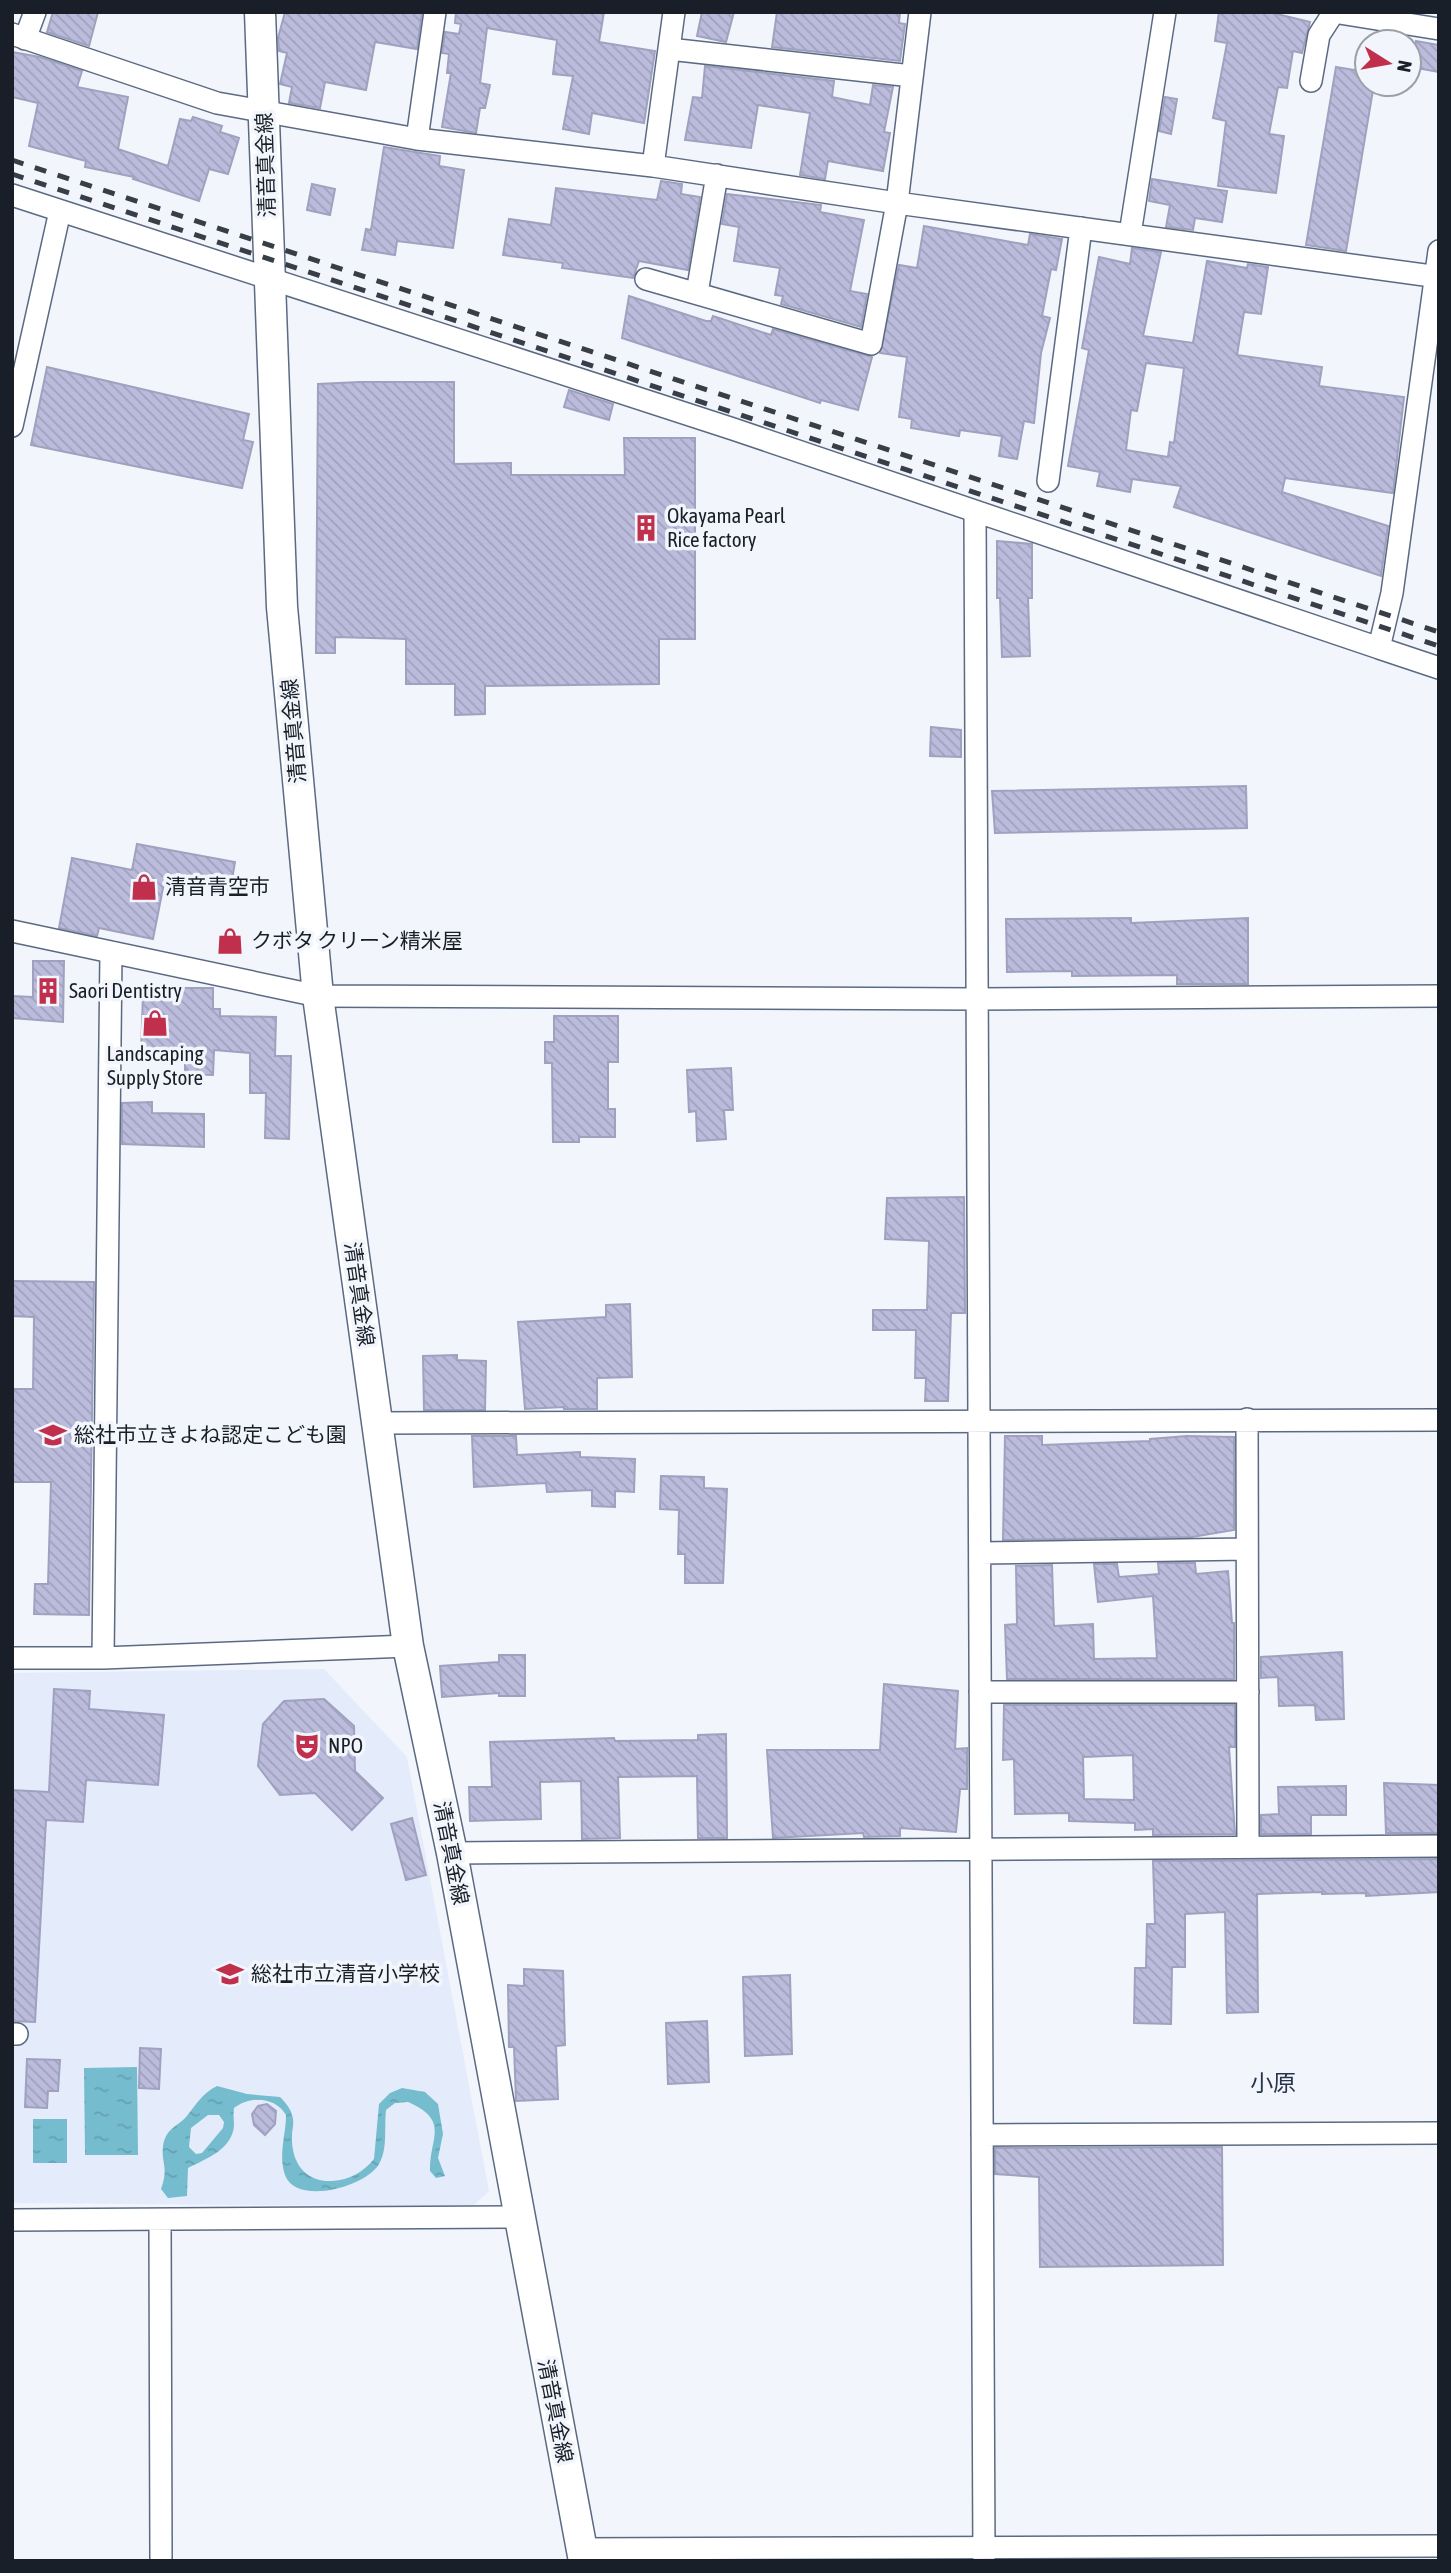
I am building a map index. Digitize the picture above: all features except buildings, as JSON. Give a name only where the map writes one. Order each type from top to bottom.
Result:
[{"type":"main road","name":"清音真金線","points":[[260,12],[282,607],[318,996],[408,1646],[452,1853],[583,2555]]},
{"type":"street","points":[[35,12],[19,37],[217,103],[264,112],[417,139],[653,166],[897,203],[1437,277]]},
{"type":"street","points":[[417,139],[435,12]]},
{"type":"street","points":[[653,166],[674,12]]},
{"type":"street","points":[[646,279],[871,344],[897,203],[920,12]]},
{"type":"street","points":[[1130,234],[1165,12]]},
{"type":"street","points":[[1311,81],[1319,35],[1333,13],[1439,29]]},
{"type":"street","points":[[668,49],[912,76]]},
{"type":"street","points":[[697,293],[717,175]]},
{"type":"street","points":[[12,195],[1439,668]]},
{"type":"street","points":[[12,426],[60,211]]},
{"type":"street","points":[[1048,481],[1082,228]]},
{"type":"street","points":[[1379,648],[1392,593],[1439,251]]},
{"type":"street","points":[[975,512],[984,2554]]},
{"type":"street","points":[[12,931],[318,996],[977,999],[1439,996]]},
{"type":"street","points":[[103,1658],[111,953]]},
{"type":"street","points":[[1247,1419],[1248,1846]]},
{"type":"street","points":[[377,1423],[1439,1420]]},
{"type":"street","points":[[979,1553],[1247,1549]]},
{"type":"street","points":[[12,1658],[103,1658],[408,1646]]},
{"type":"street","points":[[980,1692],[1248,1692]]},
{"type":"street","points":[[452,1853],[1439,1846]]},
{"type":"street","points":[[982,2135],[1439,2133]]},
{"type":"street","points":[[12,2220],[520,2217]]},
{"type":"street","points":[[160,2220],[161,2561]]},
{"type":"street","points":[[583,2555],[984,2554],[1439,2546]]},
{"type":"shaded area","name":"総社市立清音小学校","points":[[324,1669],[407,1757],[489,2191],[472,2207],[12,2203],[12,1673]]},
{"type":"water","points":[[137,2067],[138,2155],[85,2155],[84,2068]]},
{"type":"water","points":[[217,2086],[247,2094],[280,2097],[292,2116],[292,2145],[301,2168],[314,2178],[332,2181],[356,2174],[374,2159],[379,2104],[390,2093],[402,2088],[425,2092],[438,2104],[443,2134],[438,2158],[445,2176],[436,2178],[430,2171],[434,2123],[421,2109],[408,2102],[395,2103],[386,2110],[384,2152],[372,2172],[360,2180],[331,2190],[302,2190],[292,2184],[283,2168],[286,2115],[276,2104],[255,2100],[234,2108],[232,2133],[224,2147],[188,2168],[187,2196],[168,2198],[161,2189],[165,2170],[164,2140],[207,2092]],"holes":[[[208,2115],[219,2115],[224,2122],[223,2128],[202,2153],[196,2154],[189,2147],[191,2128]]]},
{"type":"water","points":[[33,2119],[67,2119],[67,2163],[33,2163]]},
{"type":"railway","points":[[12,160],[1439,632]]},
{"type":"railway","points":[[12,174],[1439,646]]},
{"type":"place","name":"Okayama Pearl Rice factory","points":[[646,528]]},
{"type":"place","name":"清音青空市","points":[[144,887]]},
{"type":"place","name":"クボタ クリーン精米屋","points":[[230,941]]},
{"type":"place","name":"Saori Dentistry","points":[[48,991]]},
{"type":"place","name":"Landscaping Supply Store","points":[[155,1023]]},
{"type":"place","name":"総社市立きよね認定こども園","points":[[53,1435]]},
{"type":"place","name":"NPO","points":[[307,1746]]},
{"type":"place","name":"総社市立清音小学校","points":[[230,1974]]},
{"type":"district","name":"小原","points":[[1273,2083]]}]
